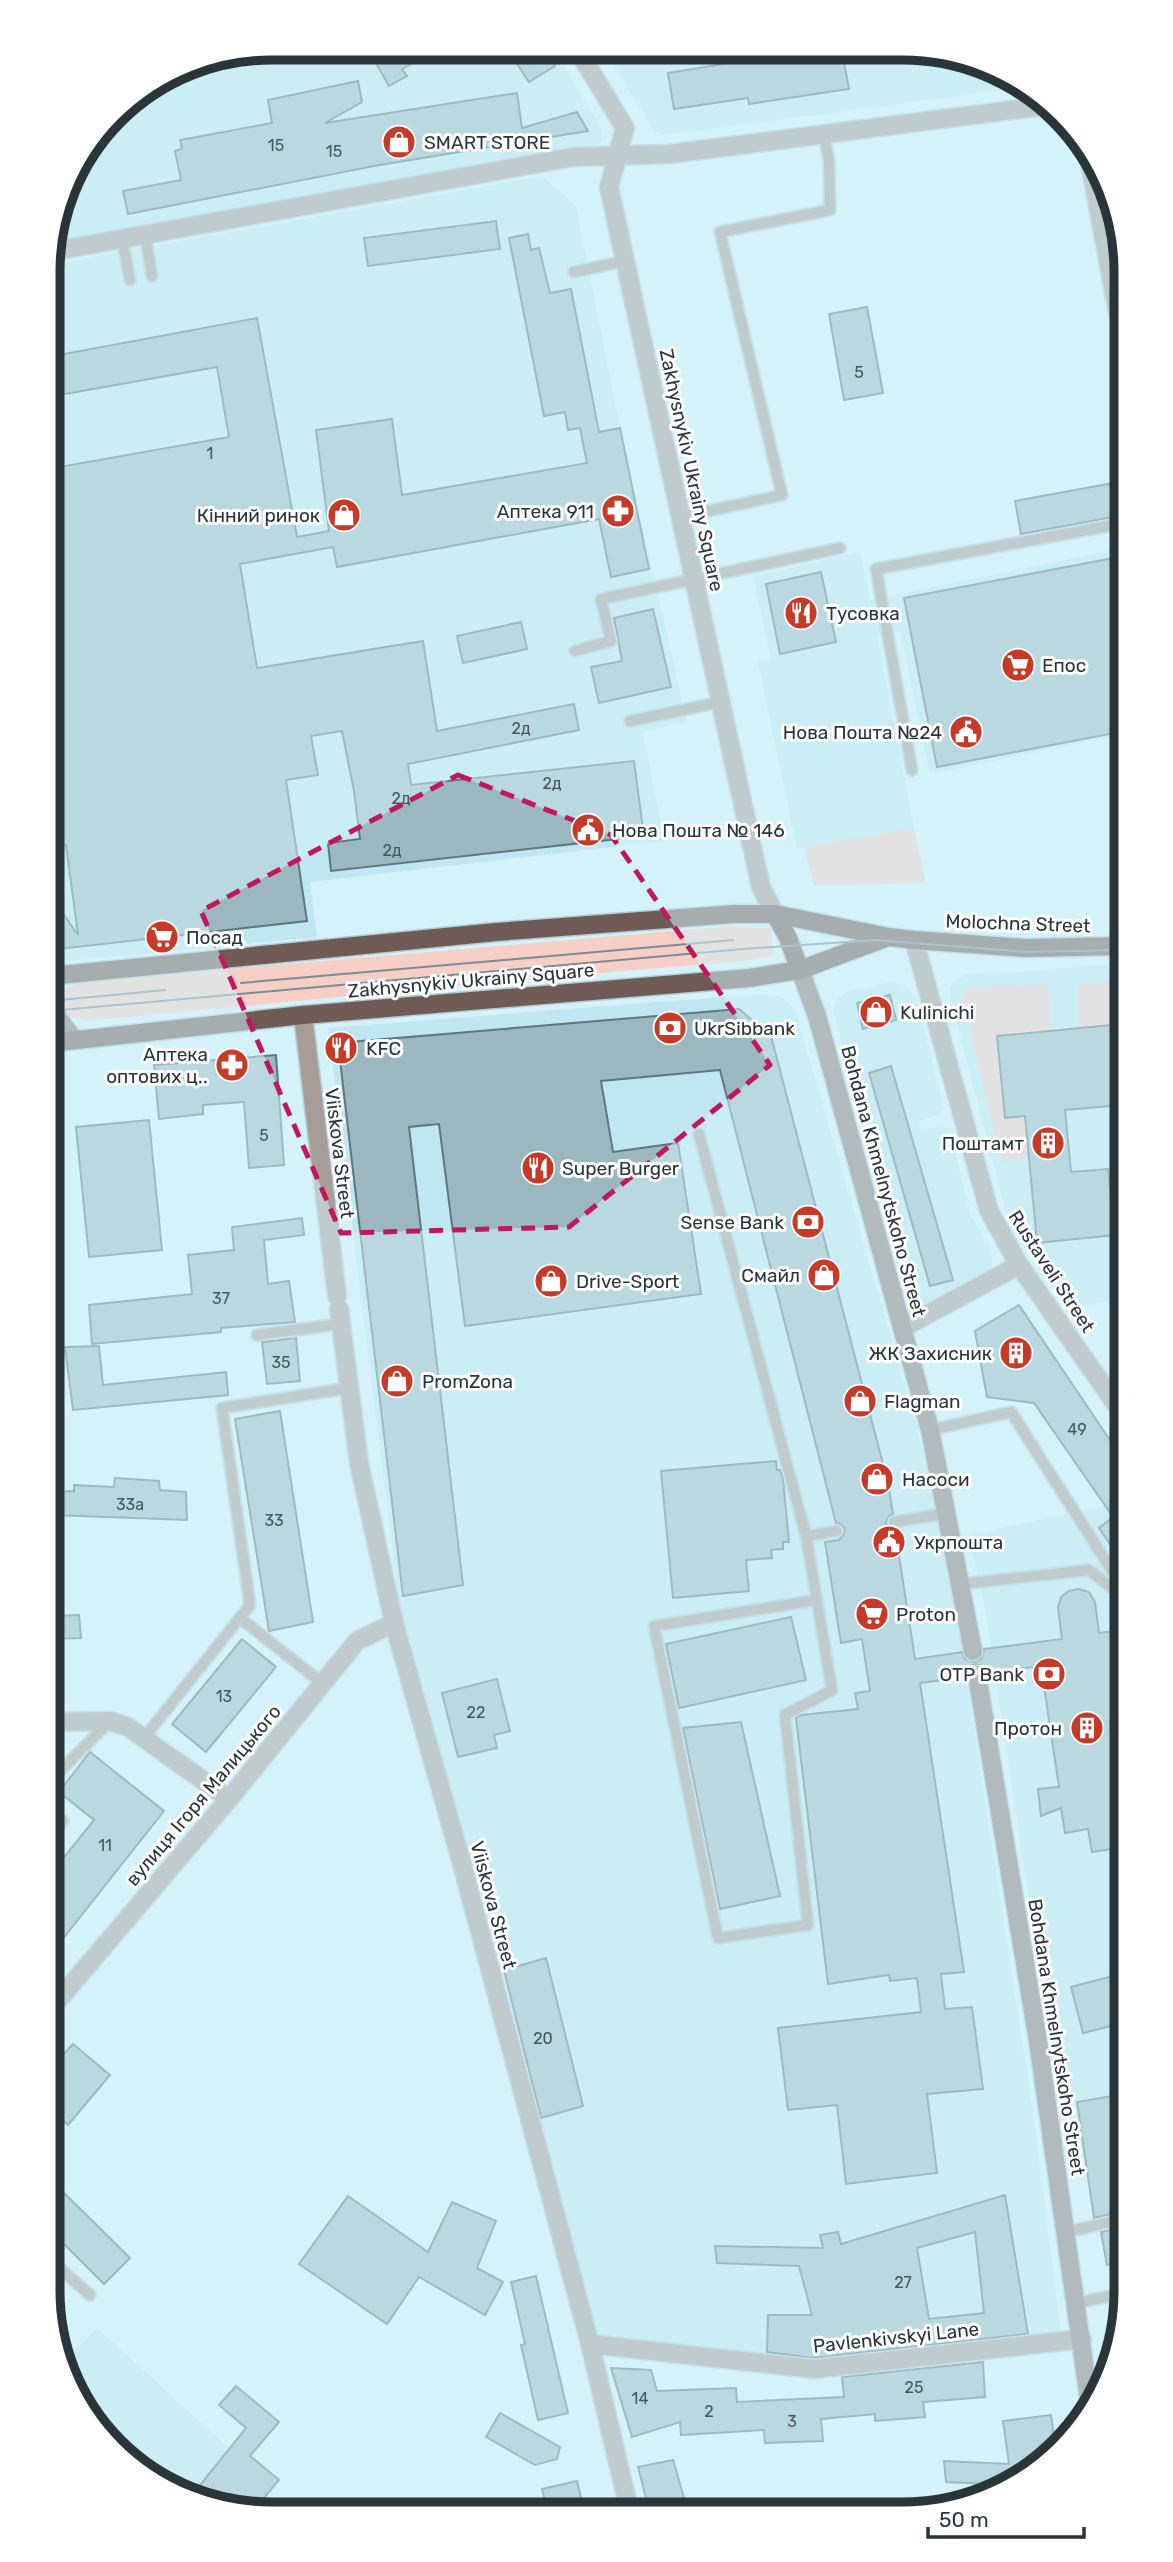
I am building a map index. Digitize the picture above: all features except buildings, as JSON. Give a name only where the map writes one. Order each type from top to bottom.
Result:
[{"type":"main road","name":"Zakhysnykiv Ukrainy Square","points":[[60,975],[496,932],[734,914],[775,914],[914,940]]},
{"type":"main road","points":[[775,914],[800,970]]},
{"type":"main road","name":"Zakhysnykiv Ukrainy Square","points":[[60,1042],[303,1016],[749,978],[800,970],[890,937]]},
{"type":"main road","name":"Molochna Street","points":[[914,940],[1026,948],[1114,946]]},
{"type":"main road","name":"Bohdana Khmelnytskoho Street","points":[[800,970],[817,1016],[930,1430],[973,1651]]},
{"type":"main road","points":[[60,1021],[74,1041]]},
{"type":"main road","name":"Bohdana Khmelnytskoho Street","points":[[978,1675],[1036,2027],[1088,2390]]},
{"type":"street","name":"Zakhysnykiv Ukrainy Square","points":[[582,59],[625,128],[609,187],[761,888],[775,914]]},
{"type":"street","points":[[61,250],[573,157],[669,154],[1036,107]]},
{"type":"street","points":[[1094,183],[1114,292]]},
{"type":"street","name":"Rustaveli Street","points":[[914,940],[989,1211],[1019,1265],[1113,1401]]},
{"type":"street","name":"Viiskova Street","points":[[303,1016],[359,1463],[394,1623],[467,1882],[590,2344],[627,2502]]},
{"type":"street","points":[[902,1328],[1019,1265]]},
{"type":"street","name":"вулиця Ігоря Малицького","points":[[59,2000],[229,1799],[357,1641],[394,1623]]},
{"type":"street","points":[[59,1722],[110,1721],[128,1727],[229,1799]]},
{"type":"street","name":"Pavlenkivskyi Lane","points":[[590,2344],[814,2369],[1082,2339]]},
{"type":"lane","points":[[681,517],[782,495],[720,232],[830,211],[829,160],[824,134]]},
{"type":"lane","points":[[145,234],[152,276]]},
{"type":"lane","points":[[122,238],[130,280]]},
{"type":"lane","points":[[574,272],[625,261]]},
{"type":"lane","points":[[912,770],[876,569],[1114,525]]},
{"type":"lane","points":[[575,651],[611,641],[601,599],[840,548]]},
{"type":"lane","points":[[630,722],[721,702]]},
{"type":"lane","points":[[699,1134],[806,1536],[817,1600],[832,1690],[785,1715],[808,1926],[719,1938],[654,1626],[817,1600]]},
{"type":"lane","points":[[257,1335],[339,1310]]},
{"type":"lane","points":[[144,1738],[250,1605],[222,1408],[349,1388]]},
{"type":"lane","points":[[930,1430],[1011,1412],[1113,1573]]},
{"type":"lane","points":[[894,1522],[947,1513]]},
{"type":"lane","points":[[806,1536],[837,1531]]},
{"type":"lane","points":[[961,1584],[1089,1570],[1113,1589]]},
{"type":"lane","points":[[240,1618],[322,1683]]},
{"type":"lane","points":[[59,1772],[110,1721]]},
{"type":"lane","points":[[1066,2232],[1113,2222]]},
{"type":"lane","points":[[59,2268],[90,2295]]},
{"type":"lane","points":[[1076,2303],[1113,2295]]},
{"type":"highlighted area","points":[[458,775],[611,835],[770,1065],[569,1227],[341,1233],[201,911]]},
{"type":"shaded area","points":[[559,59],[600,126],[602,140],[598,144],[62,239],[81,177],[103,142],[131,112],[177,81],[243,61]]},
{"type":"shaded area","points":[[610,59],[930,61],[970,71],[1010,89],[663,135],[654,131]]},
{"type":"shaded area","name":"Кінний ринок","points":[[542,176],[576,206],[620,428],[687,723],[643,731],[664,841],[310,882],[317,937],[60,960],[60,263]]},
{"type":"shaded area","points":[[1114,550],[1114,736],[930,774],[900,631],[877,636],[914,828],[797,849],[758,662],[771,659],[753,577],[860,552],[870,600]]},
{"type":"shaded area","points":[[914,828],[926,883],[814,886],[804,847]]},
{"type":"shaded area","points":[[730,926],[770,928],[774,956],[87,1021],[68,1016],[61,1003],[65,989],[81,982]]},
{"type":"shaded area","points":[[1114,965],[1113,1301],[1067,1308],[1029,1254],[1005,1209],[952,1004],[950,987],[957,979],[966,975]]},
{"type":"shaded area","points":[[892,982],[906,986],[916,997],[944,1110],[938,1115],[919,1121],[920,1129],[949,1128],[971,1217],[990,1245],[992,1253],[992,1263],[983,1278],[920,1310],[910,1306],[901,1270],[908,1262],[871,1121],[861,1116],[833,1010],[838,998],[849,991]]},
{"type":"shaded area","points":[[1114,982],[1114,1025],[1079,1028],[1077,984]]},
{"type":"shaded area","points":[[1048,984],[1051,1031],[1005,1118],[1025,1116],[1029,1158],[1002,1162],[962,999],[967,987]]},
{"type":"shaded area","points":[[761,994],[783,998],[794,1009],[797,1017],[917,1426],[950,1572],[1032,2106],[1061,2334],[810,2365],[594,2337],[399,1601],[328,1028]]},
{"type":"shaded area","points":[[59,1334],[64,1474],[59,1474]]},
{"type":"shaded area","points":[[1113,1500],[1113,2096],[1062,2103],[985,1608],[969,1535],[1105,1506]]},
{"type":"shaded area","points":[[97,2328],[230,2449],[197,2489],[153,2467],[121,2441],[103,2420],[88,2397],[70,2355]]},
{"type":"tram line","points":[[241,983],[733,940]]},
{"type":"tram line","points":[[60,1010],[743,949],[876,940],[1026,952],[1114,950]]},
{"type":"tram line","points":[[60,1000],[165,990]]},
{"type":"place","name":"SMART STORE","points":[[399,142]]},
{"type":"place","name":"Аптека 911","points":[[618,511]]},
{"type":"place","name":"Кінний ринок","points":[[344,515]]},
{"type":"place","name":"Тусовка","points":[[801,613]]},
{"type":"place","name":"Епос","points":[[1018,665]]},
{"type":"place","name":"Нова Пошта №24","points":[[966,732]]},
{"type":"place","name":"Нова Пошта № 146","points":[[588,830]]},
{"type":"place","name":"Посад","points":[[162,937]]},
{"type":"place","name":"Kulinichi","points":[[876,1012]]},
{"type":"place","name":"UkrSibbank","points":[[670,1028]]},
{"type":"place","name":"KFC","points":[[341,1048]]},
{"type":"place","name":"Аптека оптових ц‥","points":[[232,1065]]},
{"type":"place","name":"Поштамт","points":[[1048,1143]]},
{"type":"place","name":"Super Burger","points":[[538,1168]]},
{"type":"place","name":"Sense Bank","points":[[808,1222]]},
{"type":"place","name":"Смайл","points":[[824,1275]]},
{"type":"place","name":"Drive-Sport","points":[[551,1281]]},
{"type":"place","name":"ЖК Захисник","points":[[1016,1353]]},
{"type":"place","name":"PromZona","points":[[397,1381]]},
{"type":"place","name":"Flagman","points":[[860,1401]]},
{"type":"place","name":"Насоси","points":[[877,1479]]},
{"type":"place","name":"Укрпошта","points":[[889,1542]]},
{"type":"place","name":"Proton","points":[[872,1614]]},
{"type":"place","name":"OTP Bank","points":[[1049,1674]]},
{"type":"place","name":"Протон","points":[[1087,1728]]}]
